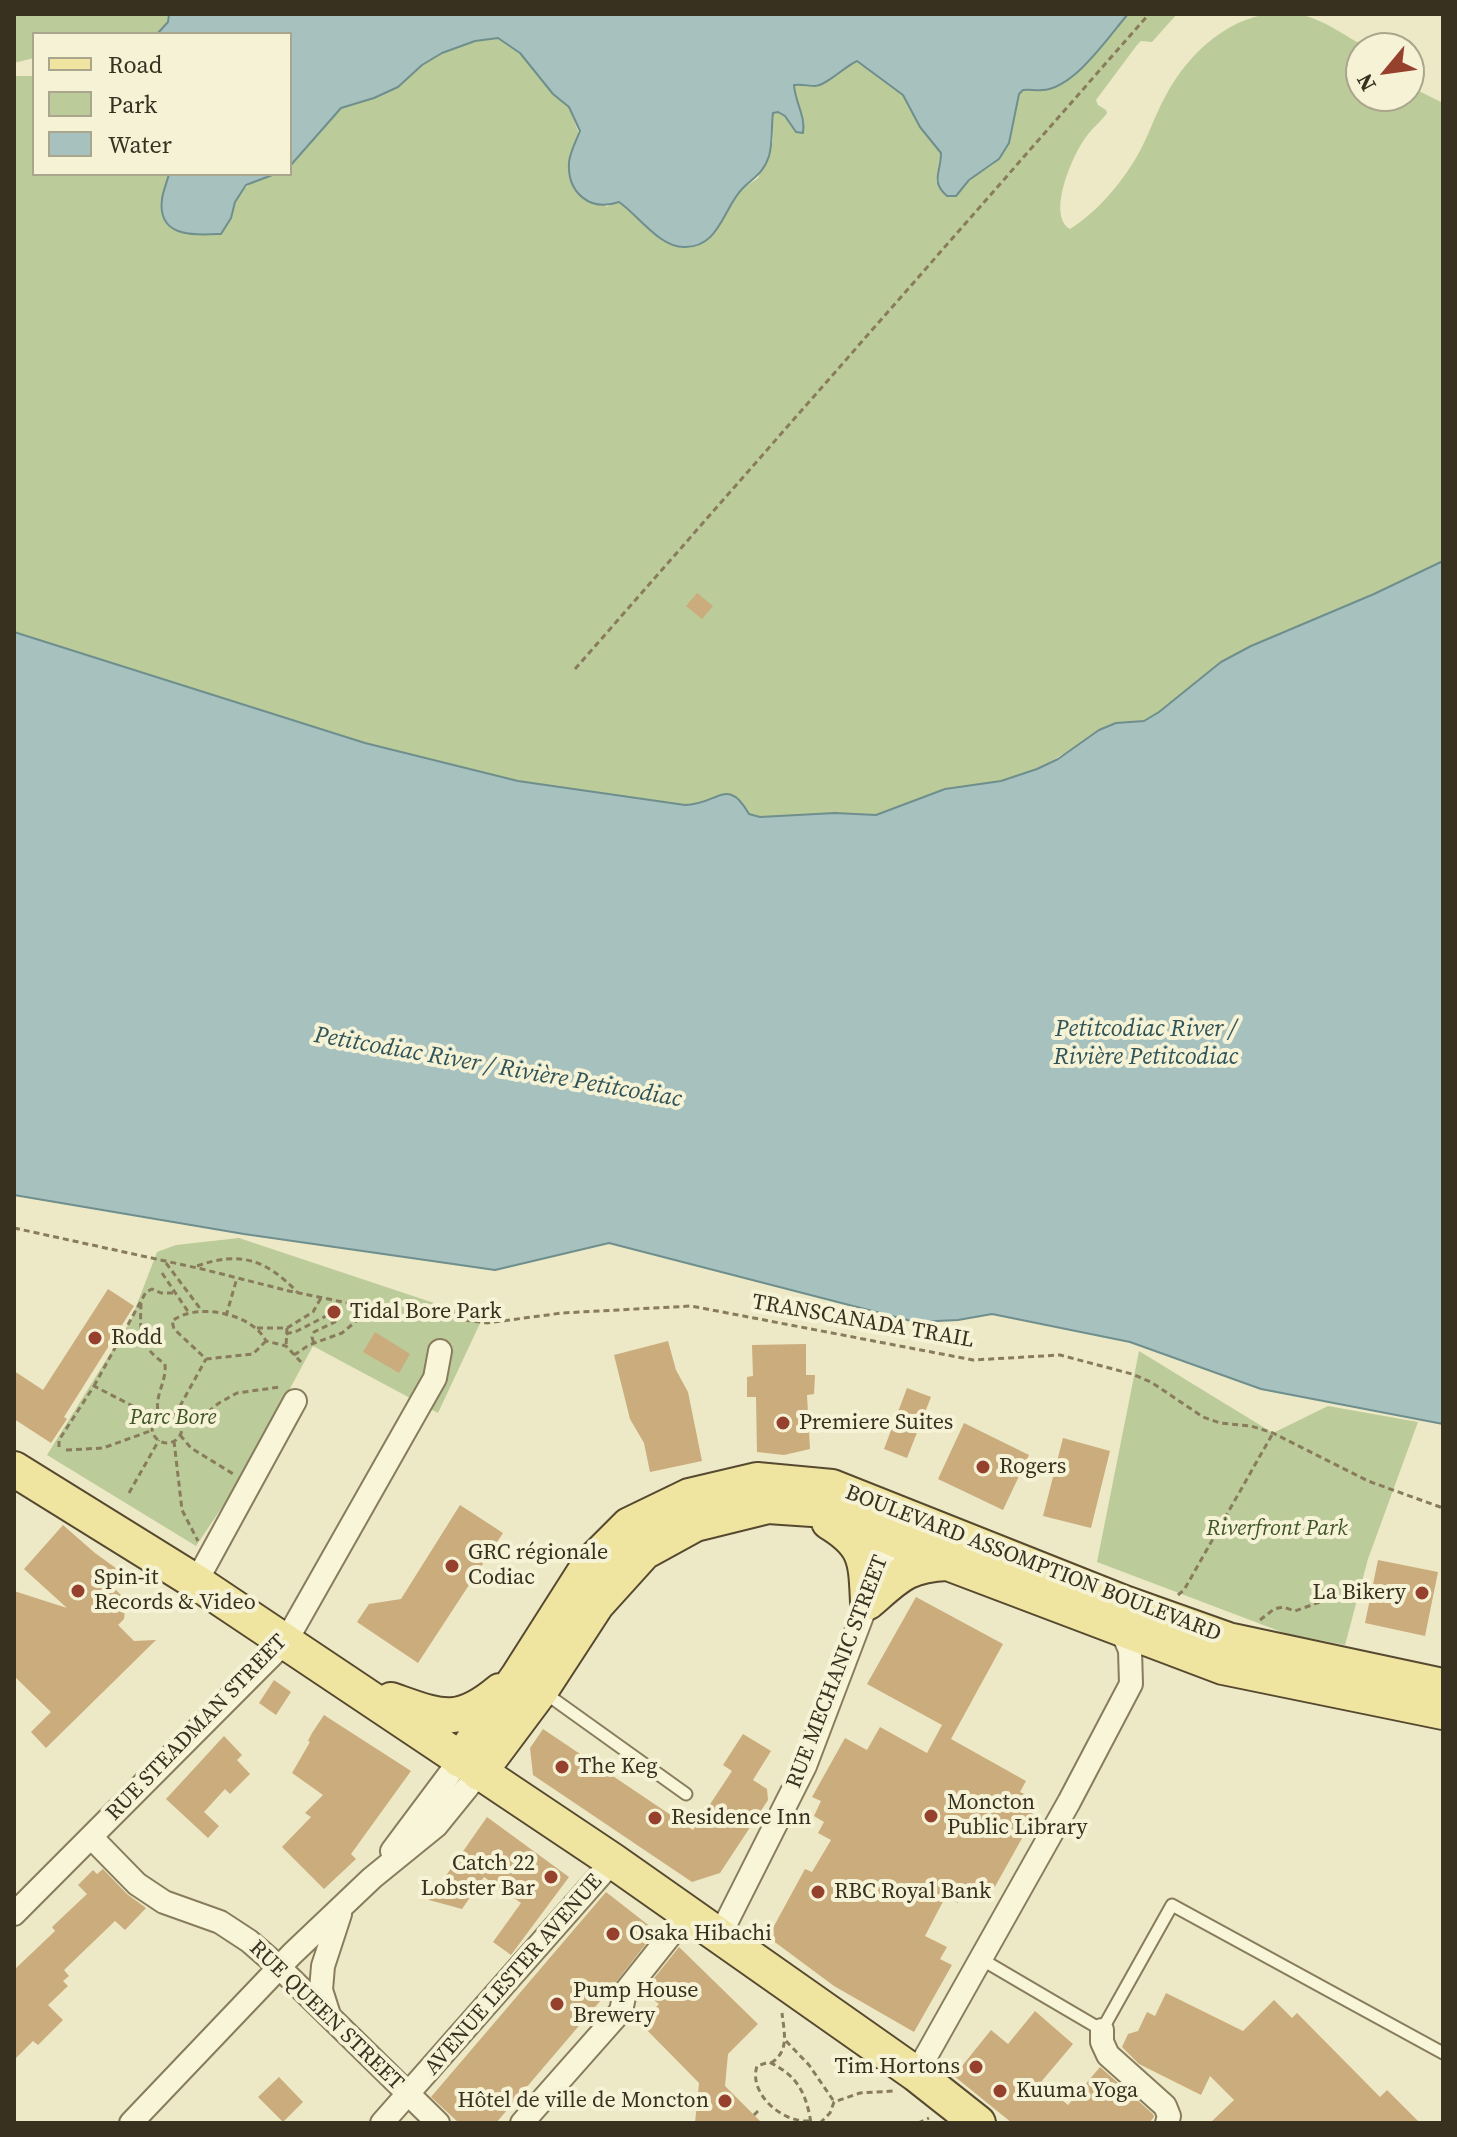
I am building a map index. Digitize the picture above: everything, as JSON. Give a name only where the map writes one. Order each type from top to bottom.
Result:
[{"type":"main road","points":[[14,1469],[196,1582],[613,1861],[720,1935],[905,2082],[978,2123]]},
{"type":"main road","name":"BOULEVARD ASSOMPTION BOULEVARD","points":[[530,1682],[589,1565],[629,1525],[689,1496],[757,1480],[832,1487],[948,1563],[1223,1667],[1443,1712]]},
{"type":"main road","name":"BOULEVARD ASSOMPTION BOULEVARD","points":[[470,1767],[530,1682],[644,1552],[695,1524],[768,1506],[827,1510],[896,1527],[1228,1640],[1443,1686]]},
{"type":"main road","points":[[805,1509],[838,1528],[860,1549],[867,1570],[868,1602]]},
{"type":"main road","points":[[868,1602],[907,1569],[948,1563]]},
{"type":"main road","points":[[352,1687],[431,1713],[461,1715],[530,1682]]},
{"type":"street","name":"RUE STEADMAN STREET","points":[[14,1914],[286,1641],[435,1378],[440,1351]]},
{"type":"street","points":[[196,1582],[250,1483],[291,1394]]},
{"type":"street","name":"RUE MECHANIC STREET","points":[[720,1935],[805,1766],[896,1527]]},
{"type":"street","points":[[905,2082],[981,1959],[1131,1684],[1130,1650],[1120,1627]]},
{"type":"street","points":[[131,2123],[279,1967],[372,1878],[436,1826],[470,1767]]},
{"type":"street","name":"RUE QUEEN STREET","points":[[91,1837],[137,1884],[164,1902],[220,1922],[249,1941],[438,2123]]},
{"type":"street","name":"AVENUE LESTER AVENUE","points":[[382,2123],[613,1861]]},
{"type":"street","points":[[330,2017],[321,1990],[323,1966],[328,1943],[343,1905]]},
{"type":"street","points":[[522,2123],[621,2011],[625,1992],[688,1913]]},
{"type":"street","points":[[1102,2030],[1102,2042],[1108,2055],[1165,2106],[1169,2116],[1167,2123]]},
{"type":"lane","points":[[530,1682],[686,1794]]},
{"type":"lane","points":[[981,1959],[1102,2030],[1172,1905],[1443,2053]]},
{"type":"path","points":[[575,669],[1149,14]]},
{"type":"path","name":"TRANSCANADA TRAIL","points":[[14,1228],[321,1298],[487,1323],[562,1313],[691,1306],[973,1360],[1060,1355],[1132,1374],[1151,1382],[1203,1417],[1273,1433],[1368,1481],[1443,1508]]},
{"type":"path","points":[[193,1268],[223,1257],[236,1257],[259,1263],[299,1293]]},
{"type":"path","points":[[166,1263],[202,1311]]},
{"type":"path","points":[[162,1273],[189,1313]]},
{"type":"path","points":[[226,1316],[237,1278]]},
{"type":"path","points":[[59,1447],[59,1440],[135,1316],[141,1300],[152,1289],[175,1293]]},
{"type":"path","points":[[257,1328],[287,1328],[313,1312],[321,1298]]},
{"type":"path","points":[[66,1450],[103,1448],[153,1430],[158,1417],[156,1406],[166,1375],[165,1364],[149,1353],[142,1339],[141,1300]]},
{"type":"path","points":[[294,1355],[342,1333],[372,1308]]},
{"type":"path","points":[[266,1341],[253,1354],[206,1359],[174,1329],[172,1321],[202,1311],[248,1322],[257,1328],[266,1341],[286,1346],[301,1362]]},
{"type":"path","points":[[286,1334],[335,1314],[335,1322],[314,1332],[314,1344]]},
{"type":"path","points":[[286,1346],[287,1328]]},
{"type":"path","points":[[175,1416],[206,1359]]},
{"type":"path","points":[[94,1386],[158,1417],[167,1413],[175,1416],[182,1426],[180,1435],[174,1441],[159,1440]]},
{"type":"path","points":[[182,1426],[237,1393],[291,1394]]},
{"type":"path","points":[[153,1430],[159,1440]]},
{"type":"path","points":[[1172,1598],[1184,1590],[1273,1433]]},
{"type":"path","points":[[180,1435],[191,1448],[250,1483]]},
{"type":"path","points":[[129,1493],[159,1440]]},
{"type":"path","points":[[174,1441],[182,1510],[199,1543]]},
{"type":"path","points":[[1258,1624],[1274,1609],[1283,1607],[1295,1611],[1320,1602]]},
{"type":"path","points":[[771,2063],[778,2059],[786,2041],[781,2009]]},
{"type":"path","points":[[786,2041],[809,2065],[834,2102]]},
{"type":"path","points":[[764,2062],[771,2063],[782,2068],[797,2083],[808,2101],[810,2122],[787,2117],[765,2099],[756,2085],[757,2066],[764,2062]]},
{"type":"path","points":[[834,2102],[905,2082]]},
{"type":"path","points":[[820,2123],[830,2113],[834,2102]]},
{"type":"path","points":[[918,2123],[936,2115]]},
{"type":"green space","points":[[1275,13],[1296,14],[1324,23],[1345,35],[1345,112],[1425,112],[1425,94],[1443,103],[1443,561],[1251,646],[1221,662],[1144,721],[1116,724],[1037,769],[1001,781],[945,789],[876,815],[835,813],[760,817],[749,814],[746,807],[712,798],[702,805],[674,804],[518,781],[365,743],[14,632],[14,76],[32,76],[32,176],[168,176],[163,206],[168,225],[196,235],[221,234],[243,190],[265,178],[292,176],[292,164],[341,108],[398,87],[422,65],[442,53],[475,41],[498,38],[520,53],[553,94],[569,107],[606,207],[619,201],[669,243],[684,247],[731,206],[742,189],[758,178],[773,141],[773,113],[785,116],[796,132],[802,114],[795,99],[794,85],[831,78],[843,67],[857,61],[903,95],[920,127],[941,153],[936,182],[965,187],[1006,149],[1019,94],[1023,90],[1054,87],[1078,71],[1128,14],[1177,14],[1152,42],[1141,41],[1137,45],[1096,100],[1107,113],[1081,145],[1069,170],[1061,198],[1063,222],[1070,229],[1099,206],[1123,178],[1175,79],[1188,63],[1218,34],[1255,17]]},
{"type":"green space","points":[[14,14],[169,14],[168,22],[159,32],[32,32],[32,58],[14,63]]},
{"type":"green space","name":"Parc Bore","points":[[239,1238],[482,1319],[438,1413],[313,1346],[241,1479],[196,1546],[47,1455],[131,1320],[157,1252],[176,1245]]},
{"type":"green space","name":"Riverfront Park","points":[[1139,1351],[1273,1433],[1328,1406],[1418,1422],[1368,1559],[1345,1645],[1287,1634],[1097,1562]]},
{"type":"water","points":[[169,14],[1128,14],[1090,60],[1066,81],[1040,90],[1023,90],[1019,94],[1009,143],[999,159],[969,180],[956,196],[947,196],[939,186],[941,153],[920,127],[903,95],[857,61],[820,85],[794,85],[803,133],[796,132],[785,116],[773,113],[770,151],[764,167],[735,197],[713,234],[696,246],[684,247],[675,246],[657,236],[619,202],[590,202],[576,191],[569,173],[569,162],[580,131],[569,107],[553,94],[520,53],[498,38],[475,41],[442,53],[422,65],[398,87],[341,108],[292,164],[292,32],[159,32],[168,22]]},
{"type":"water","points":[[168,176],[270,176],[246,185],[221,234],[189,234],[171,227],[162,212]]},
{"type":"water","name":"Petitcodiac River / Rivière Petitcodiac","points":[[1443,561],[1443,1424],[1261,1389],[1130,1342],[992,1314],[958,1320],[915,1322],[609,1243],[495,1270],[244,1234],[14,1195],[14,632],[365,743],[518,781],[685,805],[728,794],[741,802],[749,814],[760,817],[835,813],[876,815],[945,789],[1001,781],[1037,769],[1058,759],[1099,730],[1116,723],[1144,721],[1221,662],[1251,646]]},
{"type":"building","points":[[697,593],[713,606],[702,619],[686,606]]},
{"type":"building","name":"Rodd","points":[[108,1289],[134,1306],[51,1443],[14,1419],[14,1371],[43,1390]]},
{"type":"building","points":[[375,1332],[410,1354],[399,1373],[363,1352]]},
{"type":"building","points":[[668,1341],[676,1370],[688,1392],[702,1461],[650,1472],[644,1443],[630,1419],[614,1355]]},
{"type":"building","name":"Premiere Suites","points":[[806,1344],[806,1375],[815,1375],[814,1394],[807,1395],[810,1449],[784,1455],[757,1452],[756,1397],[747,1397],[747,1377],[753,1376],[752,1345]]},
{"type":"building","points":[[907,1388],[931,1397],[907,1458],[884,1449]]},
{"type":"building","name":"Rogers","points":[[964,1423],[1029,1455],[1003,1510],[938,1479]]},
{"type":"building","points":[[1063,1438],[1110,1451],[1091,1528],[1043,1516]]},
{"type":"building","name":"GRC régionale Codiac","points":[[460,1505],[503,1533],[418,1663],[357,1622],[369,1604],[401,1599]]},
{"type":"building","points":[[63,1525],[124,1574],[114,1588],[126,1600],[124,1619],[118,1625],[134,1641],[156,1640],[46,1748],[31,1732],[51,1712],[14,1676],[14,1591],[67,1608],[24,1569]]},
{"type":"building","points":[[1378,1560],[1438,1572],[1425,1636],[1365,1623]]},
{"type":"building","points":[[916,1597],[1003,1644],[951,1739],[1026,1781],[1020,1792],[1031,1797],[1024,1809],[1035,1815],[992,1892],[982,1886],[976,1896],[965,1890],[958,1903],[946,1896],[925,1936],[947,1947],[940,1959],[952,1965],[914,2032],[834,1986],[768,1937],[805,1869],[812,1872],[831,1840],[818,1833],[824,1822],[814,1816],[821,1801],[812,1797],[845,1738],[867,1750],[880,1727],[927,1753],[942,1725],[867,1684]]},
{"type":"building","points":[[274,1680],[291,1692],[276,1715],[259,1703]]},
{"type":"building","points":[[324,1715],[411,1771],[351,1854],[356,1859],[324,1889],[282,1847],[311,1817],[305,1813],[323,1795],[292,1773]]},
{"type":"building","points":[[543,1729],[693,1830],[732,1771],[723,1765],[743,1734],[771,1751],[753,1780],[767,1789],[768,1800],[720,1873],[692,1882],[533,1775],[530,1748]]},
{"type":"building","points":[[224,1736],[242,1755],[237,1760],[250,1774],[230,1794],[225,1789],[204,1812],[219,1826],[208,1838],[166,1799]]},
{"type":"building","points":[[487,1817],[569,1877],[511,1955],[493,1942],[521,1903],[484,1877],[462,1909],[429,1900]]},
{"type":"building","points":[[103,1869],[146,1908],[125,1930],[115,1921],[64,1970],[69,1976],[63,1981],[68,1986],[48,2005],[63,2020],[38,2045],[33,2041],[14,2060],[14,1970],[55,1931],[52,1927],[87,1894],[78,1885],[93,1870],[97,1874]]},
{"type":"building","points":[[606,1892],[656,1931],[496,2123],[459,2123],[431,2097]]},
{"type":"building","points":[[679,1947],[758,2024],[728,2054],[725,2086],[762,2123],[695,2123],[699,2083],[640,2023],[659,2004],[643,1992]]},
{"type":"building","points":[[1166,1993],[1243,2031],[1274,2000],[1292,2018],[1297,2013],[1380,2097],[1387,2090],[1420,2123],[1210,2123],[1234,2100],[1210,2076],[1201,2095],[1139,2064],[1122,2047],[1128,2034],[1138,2031],[1147,2012],[1155,2016]]},
{"type":"building","points":[[1035,2011],[1073,2044],[1041,2082],[1068,2105],[1100,2067],[1153,2114],[1149,2123],[1012,2123],[954,2076],[991,2030],[1008,2044]]},
{"type":"building","points":[[279,2077],[303,2102],[283,2122],[258,2097]]},
{"type":"place","name":"Tidal Bore Park","points":[[334,1312]]},
{"type":"place","name":"Rodd","points":[[95,1338]]},
{"type":"place","name":"Premiere Suites","points":[[783,1423]]},
{"type":"place","name":"Rogers","points":[[983,1467]]},
{"type":"place","name":"GRC régionale Codiac","points":[[452,1566]]},
{"type":"place","name":"Spin-it Records & Video","points":[[78,1591]]},
{"type":"place","name":"La Bikery","points":[[1422,1593]]},
{"type":"place","name":"The Keg","points":[[562,1767]]},
{"type":"place","name":"Moncton Public Library","points":[[931,1816]]},
{"type":"place","name":"Residence Inn","points":[[655,1818]]},
{"type":"place","name":"Catch 22 Lobster Bar","points":[[551,1877]]},
{"type":"place","name":"RBC Royal Bank","points":[[818,1892]]},
{"type":"place","name":"Osaka Hibachi","points":[[613,1934]]},
{"type":"place","name":"Pump House Brewery","points":[[557,2004]]},
{"type":"place","name":"Tim Hortons","points":[[976,2067]]},
{"type":"place","name":"Kuuma Yoga","points":[[1000,2091]]},
{"type":"place","name":"Hôtel de ville de Moncton","points":[[725,2101]]}]
